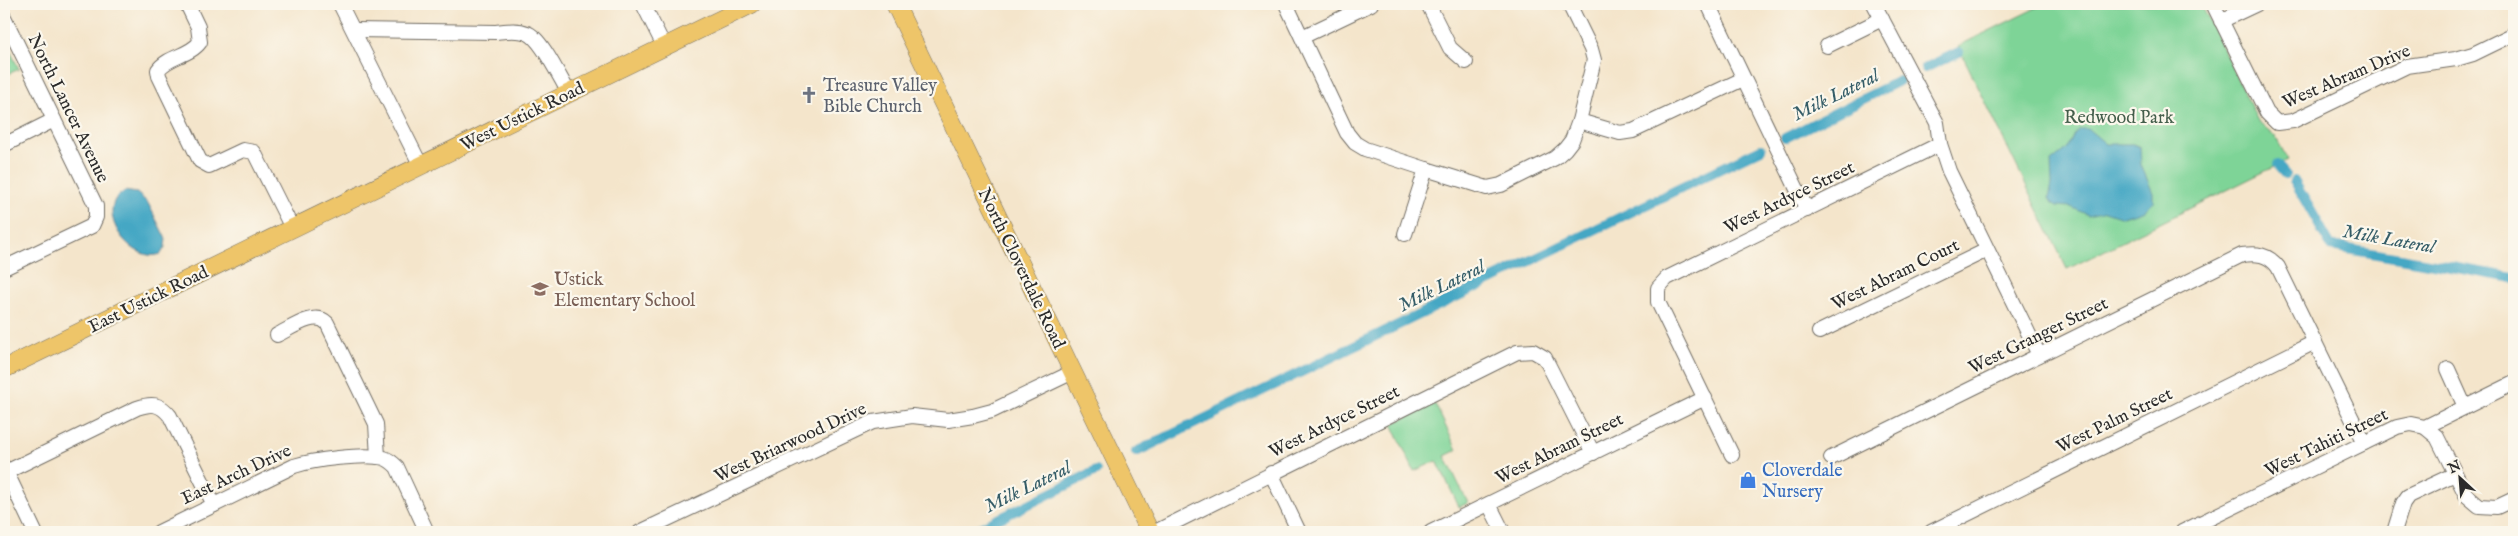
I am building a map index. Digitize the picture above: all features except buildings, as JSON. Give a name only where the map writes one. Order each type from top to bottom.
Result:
[{"type":"main road","name":"West Ustick Road","points":[[292,228],[752,4]]},
{"type":"main road","name":"North Cloverdale Road","points":[[895,4],[1150,532]]},
{"type":"main road","name":"East Ustick Road","points":[[4,369],[292,228]]},
{"type":"street","points":[[187,4],[198,27],[200,42],[192,50],[162,65],[158,70],[160,76],[200,161],[209,166],[243,150],[254,152],[292,228]]},
{"type":"street","points":[[340,4],[421,166]]},
{"type":"street","points":[[642,4],[664,46]]},
{"type":"street","points":[[1286,4],[1347,133],[1354,143],[1476,186],[1487,188],[1501,185],[1556,158],[1572,140],[1594,60],[1591,49],[1569,4]]},
{"type":"street","points":[[1302,37],[1371,4]]},
{"type":"street","points":[[1428,4],[1450,48],[1466,62]]},
{"type":"street","points":[[1708,4],[1807,210]]},
{"type":"street","points":[[1874,4],[1937,122],[1940,144],[1949,171],[2039,355]]},
{"type":"street","points":[[2213,4],[2221,21],[2256,4]]},
{"type":"street","name":"North Lancer Avenue","points":[[4,17],[96,206],[96,217],[92,226],[4,268]]},
{"type":"street","points":[[1827,46],[1882,18]]},
{"type":"street","name":"West Abram Drive","points":[[2221,21],[2267,113],[2277,123],[2293,121],[2407,66],[2465,56],[2514,34]]},
{"type":"street","points":[[354,30],[496,32],[517,30],[530,33],[539,42],[569,93]]},
{"type":"street","points":[[1578,120],[1620,133],[1633,131],[1744,79]]},
{"type":"street","points":[[4,145],[54,120]]},
{"type":"street","name":"West Ardyce Street","points":[[1704,398],[1658,302],[1658,288],[1667,278],[1940,144]]},
{"type":"street","points":[[1405,234],[1426,169]]},
{"type":"street","name":"West Abram Court","points":[[1819,332],[1987,250]]},
{"type":"street","name":"West Granger Street","points":[[1831,458],[2242,255],[2264,255],[2272,259],[2278,267],[2315,342]]},
{"type":"street","points":[[277,335],[311,319],[323,319],[376,424],[378,457]]},
{"type":"street","points":[[2315,342],[2364,443]]},
{"type":"street","name":"West Palm Street","points":[[1931,532],[2315,342]]},
{"type":"street","name":"West Ardyce Street","points":[[1155,532],[1517,352],[1533,351],[1545,358],[1593,453]]},
{"type":"street","points":[[2448,369],[2465,407]]},
{"type":"street","name":"West Briarwood Drive","points":[[640,532],[873,422],[912,416],[948,420],[973,416],[992,411],[1073,372]]},
{"type":"street","name":"West Tahiti Street","points":[[2182,532],[2397,427],[2411,424],[2425,427],[2514,383]]},
{"type":"street","points":[[1704,398],[1732,455]]},
{"type":"street","name":"West Abram Street","points":[[1431,532],[1704,398]]},
{"type":"street","points":[[36,532],[5,471],[137,408],[156,404],[164,408],[170,416],[214,505]]},
{"type":"street","points":[[2425,427],[2437,437],[2466,495],[2479,506],[2497,507],[2514,500]]},
{"type":"street","name":"East Arch Drive","points":[[159,532],[294,466],[311,460],[378,457],[391,461],[397,467],[427,532]]},
{"type":"street","points":[[1271,473],[1300,532]]},
{"type":"street","points":[[2394,532],[2403,503],[2408,496],[2455,474]]},
{"type":"street","points":[[1489,504],[1503,532]]},
{"type":"green space","name":"Redwood Park","points":[[2044,4],[2201,4],[2258,121],[2275,136],[2288,160],[2067,269],[1958,46]]},
{"type":"green space","points":[[4,38],[19,69],[4,76]]},
{"type":"green space","points":[[1435,404],[1457,450],[1445,456],[1468,503],[1459,507],[1437,461],[1414,471],[1392,424]]},
{"type":"water","points":[[2080,129],[2088,129],[2106,144],[2133,144],[2140,147],[2141,165],[2153,193],[2153,202],[2145,210],[2123,217],[2105,211],[2088,215],[2071,207],[2057,206],[2052,203],[2049,198],[2052,184],[2051,162],[2067,149],[2074,134]]},
{"type":"water","points":[[125,191],[137,193],[148,203],[166,239],[165,247],[161,254],[141,253],[131,247],[116,228],[112,207],[116,198]]},
{"type":"waterway","name":"Milk Lateral","points":[[1925,68],[1959,52]]},
{"type":"waterway","name":"Milk Lateral","points":[[1785,138],[1899,81]]},
{"type":"waterway","name":"Milk Lateral","points":[[1136,452],[1761,149]]},
{"type":"waterway","name":"Milk Lateral","points":[[2277,165],[2285,174]]},
{"type":"waterway","name":"Milk Lateral","points":[[2294,181],[2331,246],[2514,278]]},
{"type":"waterway","name":"Milk Lateral","points":[[972,532],[1096,471]]},
{"type":"place","name":"Treasure Valley Bible Church","points":[[809,95]]},
{"type":"place","name":"Ustick Elementary School","points":[[540,289]]},
{"type":"place","name":"Cloverdale Nursery","points":[[1748,480]]}]
